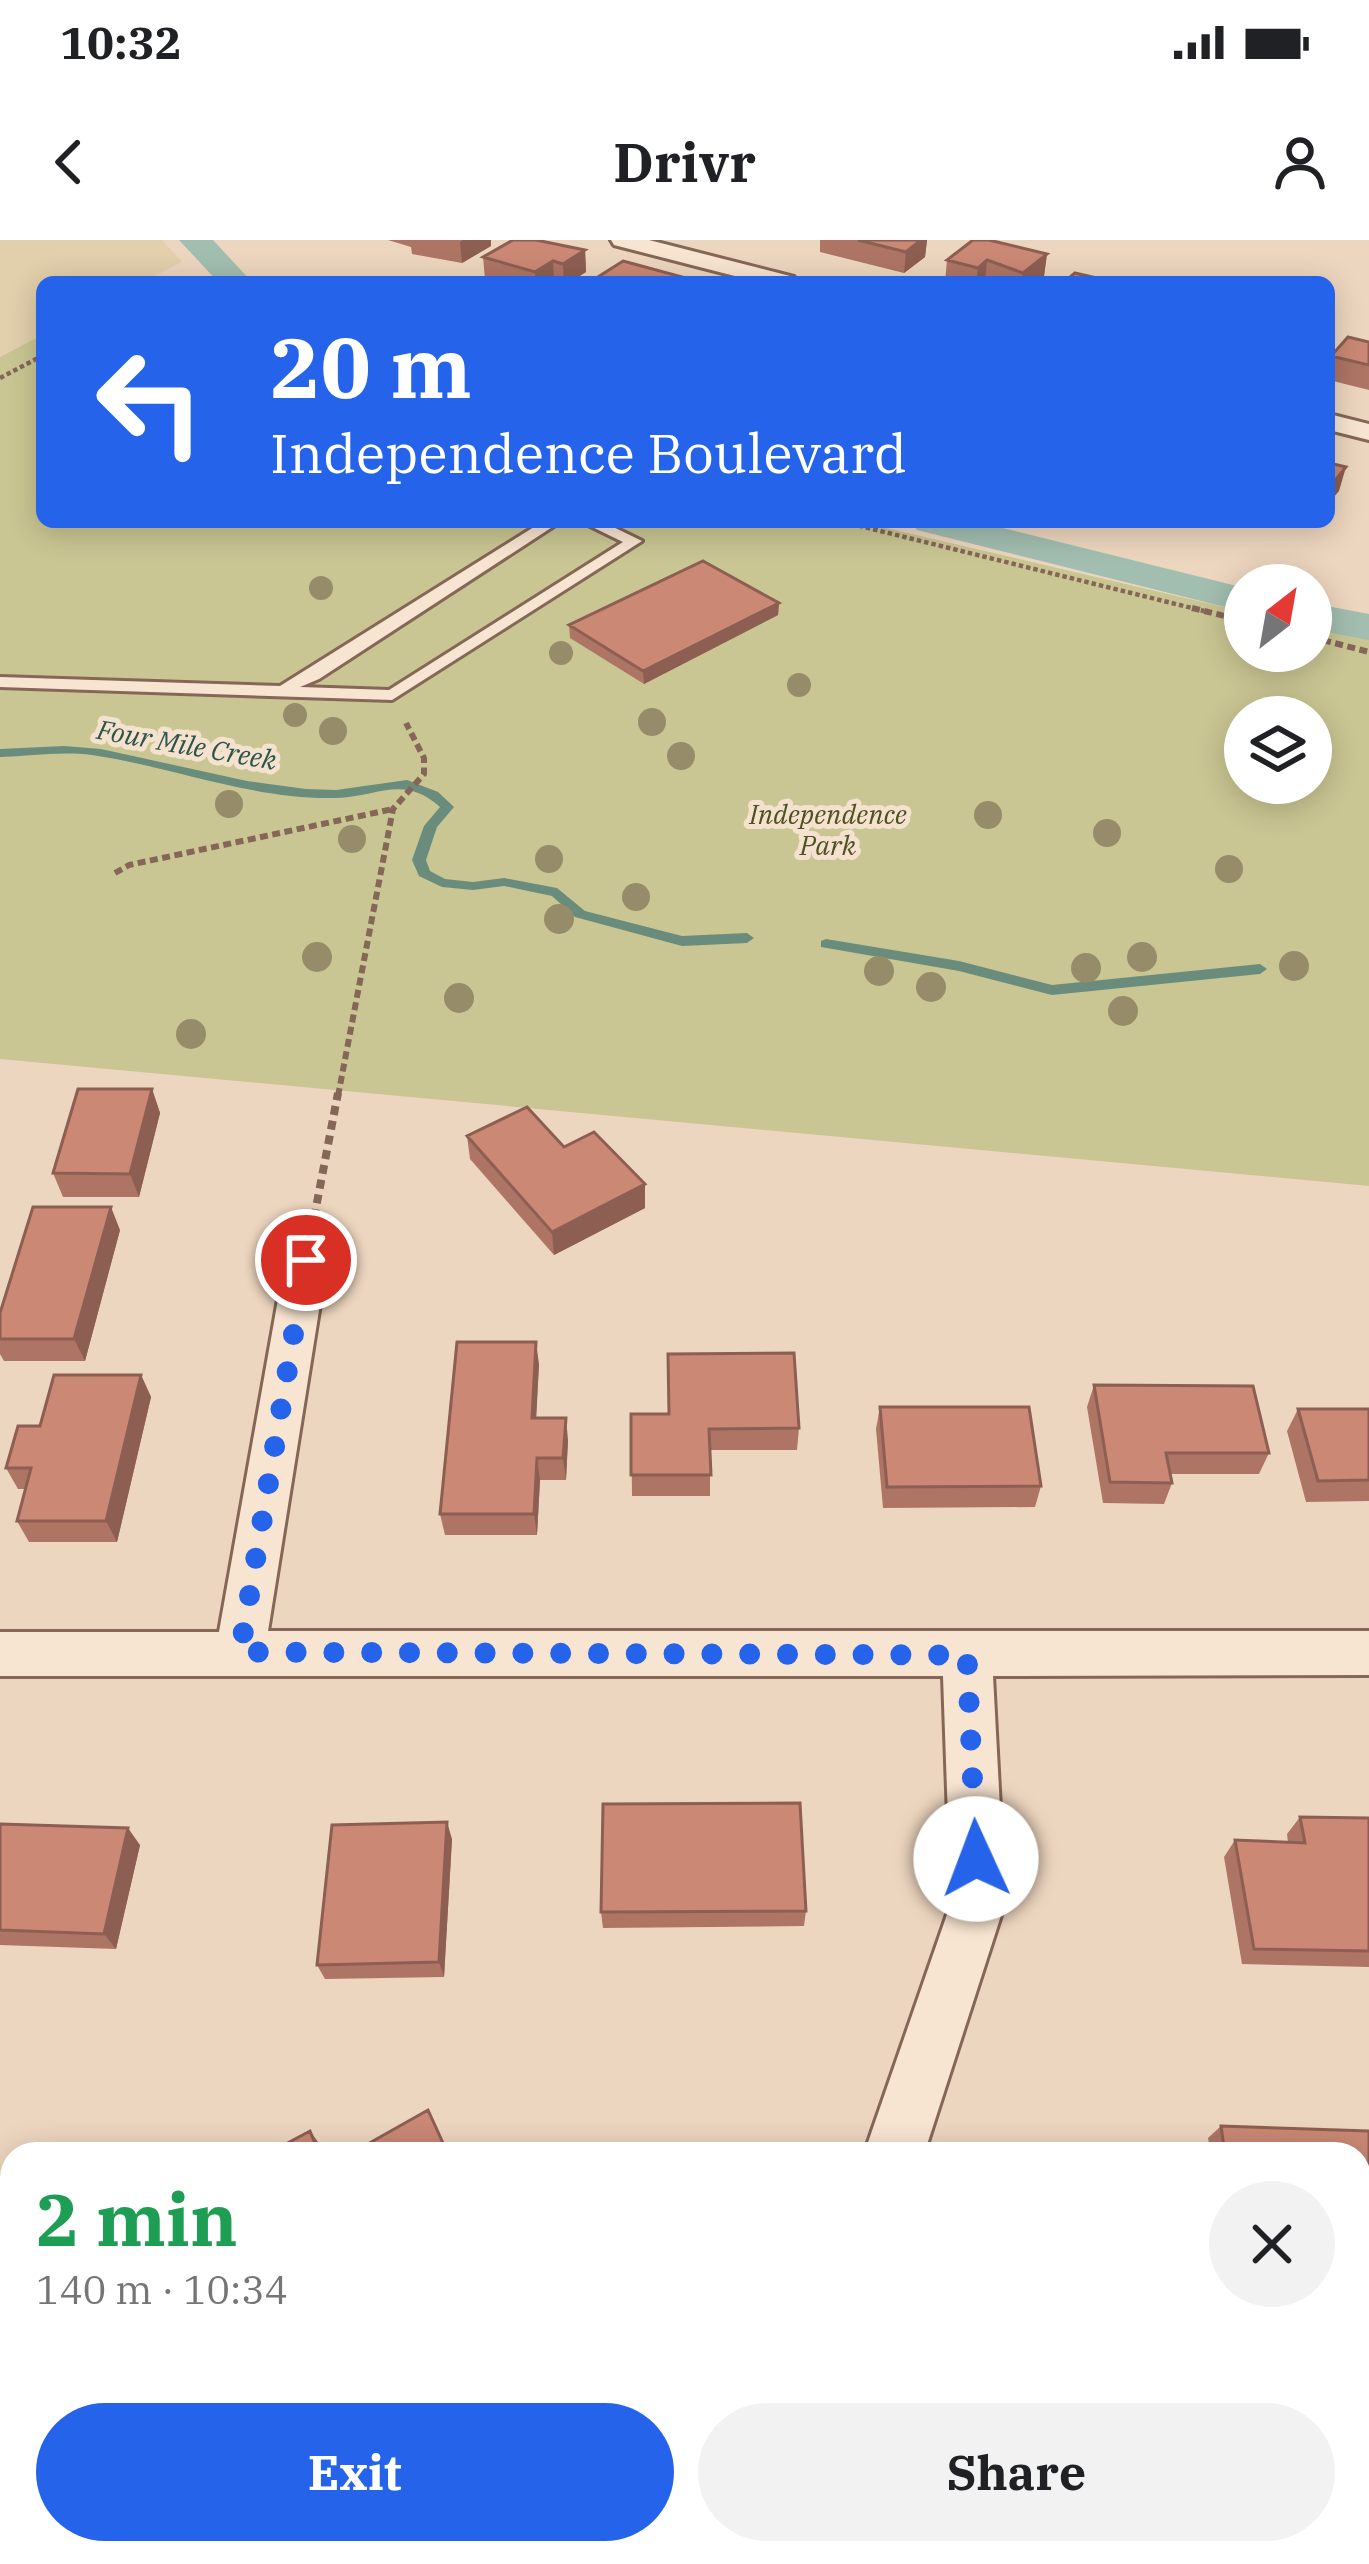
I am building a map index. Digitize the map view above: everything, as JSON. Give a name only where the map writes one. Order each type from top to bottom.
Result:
[{"type":"street","points":[[622,240],[763,276]]},
{"type":"street","points":[[1335,424],[1369,432]]},
{"type":"street","points":[[240,1652],[306,1260]]},
{"type":"street","points":[[0,1654],[1369,1653]]},
{"type":"street","points":[[897,2142],[978,1903],[967,1655]]},
{"type":"lane","points":[[280,689],[313,676],[543,528]]},
{"type":"lane","points":[[0,682],[392,695],[634,541],[604,528]]},
{"type":"path","points":[[0,378],[36,359]]},
{"type":"path","points":[[868,528],[1224,616]]},
{"type":"path","points":[[1332,643],[1369,652]]},
{"type":"path","points":[[115,873],[129,865],[393,808],[408,797],[424,774],[424,758],[392,695]]},
{"type":"path","points":[[321,1180],[393,808]]},
{"type":"shaded area","points":[[0,240],[162,240],[182,262],[155,276],[36,276],[36,338],[0,357]]},
{"type":"green space","name":"Independence Park","points":[[36,338],[36,528],[887,528],[1224,607],[1224,672],[1332,672],[1332,631],[1369,638],[1369,1186],[0,1059],[0,357]]},
{"type":"building","points":[[513,240],[585,250],[563,264],[553,261],[535,272],[483,257]]},
{"type":"building","points":[[858,240],[921,240],[906,252]]},
{"type":"building","points":[[973,240],[1047,254],[1023,273],[987,260],[978,268],[947,260]]},
{"type":"building","points":[[623,261],[679,276],[599,276]]},
{"type":"building","points":[[1348,337],[1369,342],[1369,365],[1335,357]]},
{"type":"building","points":[[703,561],[779,603],[643,671],[569,625]]},
{"type":"building","points":[[78,1089],[152,1089],[130,1174],[53,1173]]},
{"type":"building","points":[[527,1107],[564,1147],[594,1132],[645,1184],[552,1232],[467,1136]]},
{"type":"building","points":[[33,1207],[111,1207],[74,1339],[0,1339],[0,1313]]},
{"type":"building","points":[[457,1342],[536,1342],[532,1418],[566,1418],[563,1458],[537,1458],[534,1514],[440,1514]]},
{"type":"building","points":[[794,1353],[799,1428],[709,1429],[711,1475],[631,1475],[631,1414],[669,1414],[668,1354]]},
{"type":"building","points":[[54,1375],[141,1375],[106,1521],[17,1521],[31,1468],[6,1468],[18,1426],[40,1426]]},
{"type":"building","points":[[1094,1385],[1253,1386],[1269,1453],[1166,1453],[1172,1483],[1110,1482]]},
{"type":"building","points":[[880,1407],[1029,1407],[1041,1486],[887,1487]]},
{"type":"building","points":[[1298,1409],[1369,1409],[1369,1480],[1318,1481]]},
{"type":"building","points":[[800,1803],[806,1911],[601,1912],[603,1804]]},
{"type":"building","points":[[1300,1817],[1369,1818],[1369,1951],[1254,1949],[1235,1840],[1305,1843]]},
{"type":"building","points":[[447,1822],[439,1962],[317,1965],[332,1825]]},
{"type":"building","points":[[0,1824],[128,1828],[104,1934],[0,1930]]},
{"type":"building","points":[[428,2110],[443,2142],[371,2142]]},
{"type":"building","points":[[1221,2126],[1369,2131],[1369,2142],[1223,2142]]},
{"type":"building","points":[[310,2131],[314,2142],[289,2142]]},
{"type":"waterway","points":[[195,240],[230,276]]},
{"type":"waterway","points":[[955,528],[1224,595]]},
{"type":"waterway","points":[[1332,620],[1369,627]]},
{"type":"waterway","name":"Four Mile Creek","points":[[0,753],[89,751],[306,793],[352,793],[394,784],[420,787],[447,807],[431,826],[419,860],[424,873],[442,883],[504,882],[557,892],[580,914],[682,941],[747,938]]},
{"type":"waterway","name":"Four Mile Creek","points":[[826,944],[959,966],[1052,990],[1260,969]]},
{"type":"route","points":[[306,1260],[240,1652],[967,1655],[976,1859]]}]
